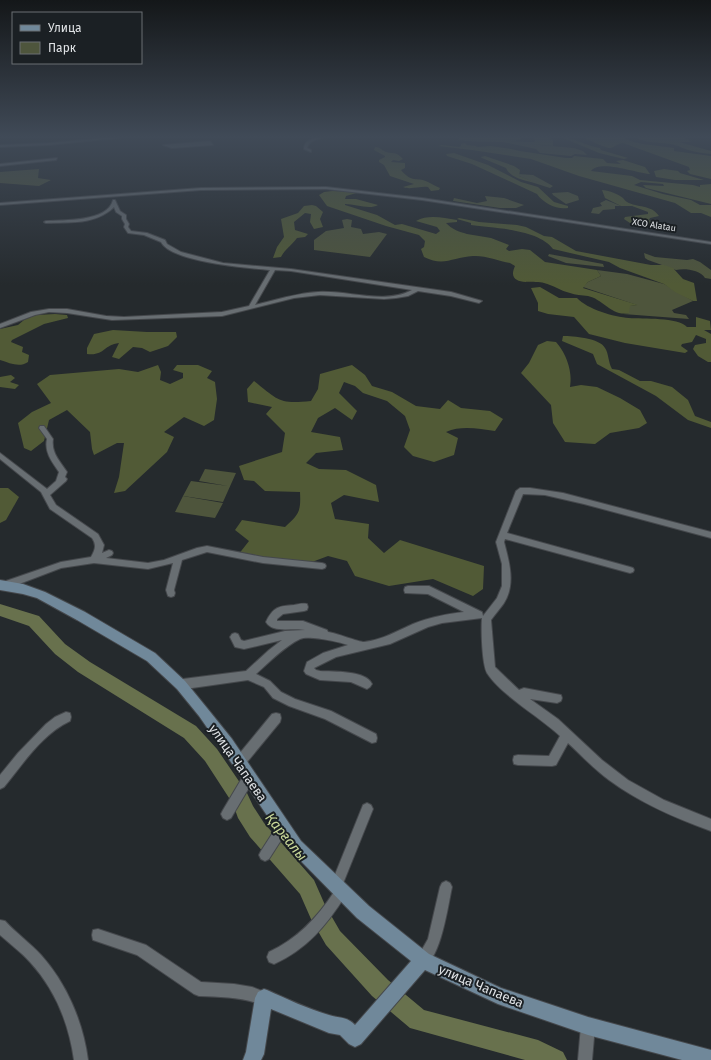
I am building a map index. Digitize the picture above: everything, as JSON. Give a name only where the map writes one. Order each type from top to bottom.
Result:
[{"type":"street","name":"XCO Alatau","points":[[0,204],[201,189],[326,188],[416,198],[711,242]]},
{"type":"street","points":[[113,196],[114,204],[118,210],[117,211],[124,215],[124,219],[127,224],[126,228],[130,232],[145,234],[163,241],[165,245],[179,253],[223,264],[291,270],[451,294],[479,301]]},
{"type":"street","points":[[46,222],[74,222],[85,220],[107,211],[114,204]]},
{"type":"street","points":[[251,307],[273,269]]},
{"type":"street","points":[[0,326],[29,314],[59,310],[111,318],[210,316],[316,293],[377,298],[412,293],[417,289]]},
{"type":"street","points":[[365,296],[390,291]]},
{"type":"street","points":[[227,307],[234,311]]},
{"type":"street","points":[[42,428],[50,439],[48,444],[53,458],[63,472],[59,482]]},
{"type":"street","points":[[0,455],[47,493],[53,507],[96,536],[100,541],[100,548],[94,560]]},
{"type":"street","points":[[47,493],[67,476]]},
{"type":"street","points":[[367,684],[359,679],[340,676],[321,676],[314,674],[309,671],[310,665],[316,661],[387,641],[421,625],[454,618],[482,617],[501,600],[506,586],[506,564],[500,542],[520,491],[525,490],[577,501],[711,535]]},
{"type":"street","points":[[502,535],[630,570]]},
{"type":"street","points":[[3,585],[61,565],[94,560],[148,566],[164,563],[178,557],[207,549],[263,560],[322,566]]},
{"type":"street","points":[[94,560],[108,553]]},
{"type":"street","points":[[171,594],[170,590],[178,557]]},
{"type":"street","name":"улица Чапаева","points":[[3,585],[41,595],[81,616],[151,657],[178,683],[202,712],[239,763],[246,782],[296,846],[363,912],[423,960],[498,996],[588,1026],[711,1059]]},
{"type":"street","points":[[408,590],[429,590],[482,617],[488,640],[488,658],[491,669],[519,696],[567,734],[613,776],[642,795],[684,815],[711,825]]},
{"type":"street","points":[[304,607],[284,609],[276,612],[271,622],[276,624],[303,625],[319,630],[328,636]]},
{"type":"street","points":[[235,637],[238,644],[244,645],[300,634],[328,636],[355,642],[362,647]]},
{"type":"street","points":[[248,675],[272,653],[300,634]]},
{"type":"street","points":[[178,683],[192,683],[248,675],[267,684],[277,695],[293,703],[327,715],[372,738]]},
{"type":"street","points":[[519,696],[524,693],[557,698]]},
{"type":"street","points":[[0,784],[50,727],[59,719],[66,717]]},
{"type":"street","points":[[239,763],[276,718]]},
{"type":"street","points":[[518,760],[552,762],[567,734]]},
{"type":"street","points":[[227,814],[246,782]]},
{"type":"street","points":[[274,957],[286,952],[314,929],[328,913],[367,809]]},
{"type":"street","points":[[264,855],[282,827]]},
{"type":"street","points":[[98,935],[141,950],[199,989],[234,991],[252,994],[330,1024],[345,1027],[355,1038],[423,960],[434,941],[446,887]]},
{"type":"street","points":[[0,926],[40,964],[49,976],[69,1011],[78,1037],[81,1060]]},
{"type":"street","points":[[252,1060],[255,1054],[266,999]]},
{"type":"street","points":[[586,1058],[588,1026]]},
{"type":"green space","points":[[437,186],[440,188],[439,190],[431,191],[428,187],[403,187]]},
{"type":"green space","points":[[521,186],[538,187],[554,202],[568,206],[568,208],[555,207],[543,200],[537,194]]},
{"type":"green space","points":[[616,186],[639,186],[663,194],[691,200],[700,205],[711,205],[711,217],[701,213],[691,213],[675,203]]},
{"type":"green space","points":[[644,186],[711,186],[711,204]]},
{"type":"green space","points":[[602,190],[616,194],[623,198],[626,202],[648,208],[656,212],[659,216],[650,218],[649,220],[655,223],[661,230],[630,223],[624,219],[625,217],[648,214],[648,212],[632,206],[621,206],[605,198]]},
{"type":"green space","points":[[324,192],[360,192],[346,196],[345,199],[356,199],[378,205],[371,207],[349,204],[345,205],[377,215],[395,225],[402,224],[436,234],[440,231],[437,227],[416,221],[431,217],[457,220],[457,222],[446,223],[450,227],[461,232],[491,238],[509,245],[506,249],[509,251],[522,249],[530,250],[545,262],[597,270],[601,276],[588,282],[583,288],[638,305],[630,306],[629,313],[623,314],[588,296],[572,294],[540,282],[522,282],[514,278],[513,273],[515,266],[510,263],[487,257],[473,256],[448,261],[431,260],[424,257],[421,249],[424,247],[425,241],[419,235],[386,226],[327,206],[319,195]]},
{"type":"green space","points":[[568,192],[578,196],[579,200],[566,204],[552,193]]},
{"type":"green space","points":[[485,196],[504,198],[524,205],[516,208],[500,208],[453,201],[454,198],[477,203],[487,201]]},
{"type":"green space","points":[[606,200],[621,206],[615,206],[615,209],[603,210],[599,214],[591,213],[593,208],[602,206],[600,203]]},
{"type":"green space","points":[[304,206],[316,206],[323,212],[320,219],[323,227],[314,229],[310,222],[311,214],[305,213],[294,222],[295,230],[308,234],[305,237],[297,238],[281,257],[273,258],[277,247],[284,237],[281,219],[298,213]]},
{"type":"green space","points":[[459,218],[479,222],[526,227],[544,236],[552,237],[576,251],[651,265],[664,265],[673,268],[683,279],[694,283],[697,301],[693,301],[675,292],[664,284],[620,268],[609,262],[553,249],[546,242],[527,233],[471,225],[471,223],[457,219]]},
{"type":"green space","points":[[342,220],[352,220],[351,227],[361,229],[363,234],[379,232],[387,234],[370,257],[314,250],[314,240],[326,231],[344,228]]},
{"type":"green space","points":[[644,253],[655,257],[687,260],[693,259],[711,270],[711,279],[705,278],[696,271],[684,269],[676,270],[648,260],[645,258]]},
{"type":"green space","points":[[549,254],[603,264],[604,267],[566,263],[548,256]]},
{"type":"green space","points":[[597,270],[627,274],[664,284],[693,301],[672,310],[674,313],[686,315],[689,319],[623,314],[629,313],[629,306],[637,305],[583,287],[588,282],[601,276]]},
{"type":"green space","points":[[540,287],[559,298],[577,298],[587,306],[616,316],[668,320],[687,327],[696,327],[696,317],[710,321],[711,330],[704,330],[711,334],[711,362],[708,362],[698,356],[693,349],[695,345],[706,343],[706,339],[696,335],[692,342],[682,344],[681,346],[688,351],[685,353],[625,343],[589,334],[574,317],[548,314],[538,311],[538,303],[531,288]]},
{"type":"green space","points":[[36,315],[67,315],[68,318],[44,324],[12,340],[11,342],[23,347],[22,352],[29,355],[28,362],[18,365],[0,360],[0,329],[18,325],[24,320]]},
{"type":"green space","points":[[113,330],[176,332],[177,337],[168,346],[150,352],[142,348],[133,347],[119,359],[112,357],[119,343],[110,346],[101,352],[87,354],[87,348],[94,334]]},
{"type":"green space","points":[[563,336],[586,338],[598,342],[605,348],[612,369],[619,370],[640,381],[651,381],[672,387],[688,400],[695,416],[711,422],[711,428],[688,420],[656,396],[597,364],[593,354],[562,341]]},
{"type":"green space","points":[[547,341],[556,342],[566,357],[570,369],[570,387],[581,385],[597,387],[640,410],[647,423],[639,428],[610,433],[595,444],[565,442],[553,423],[551,405],[521,373],[529,363],[538,345]]},
{"type":"green space","points":[[158,365],[161,372],[160,380],[170,384],[183,378],[183,373],[173,370],[177,365],[198,365],[212,371],[207,378],[215,382],[217,399],[214,420],[204,426],[184,417],[164,432],[174,437],[167,452],[125,491],[114,493],[119,477],[124,443],[117,443],[94,455],[90,432],[67,410],[49,420],[44,441],[31,451],[24,448],[18,423],[32,412],[51,403],[37,384],[50,375],[119,369],[138,372]]},
{"type":"green space","points":[[352,365],[365,375],[372,386],[392,392],[416,406],[440,409],[448,400],[461,408],[490,411],[503,419],[495,431],[464,428],[446,432],[458,438],[454,455],[434,462],[413,456],[404,447],[410,430],[405,416],[387,401],[363,393],[355,386],[344,382],[339,393],[357,411],[352,420],[335,408],[318,418],[311,432],[340,437],[343,450],[316,453],[306,463],[319,469],[346,470],[376,485],[379,502],[344,495],[331,503],[335,519],[369,524],[368,538],[384,553],[400,540],[484,566],[483,589],[473,596],[433,579],[389,586],[355,576],[347,561],[328,556],[304,565],[238,555],[249,541],[235,530],[242,520],[285,527],[298,512],[300,504],[300,492],[265,491],[254,481],[244,480],[239,466],[282,452],[285,433],[266,414],[272,407],[248,402],[247,389],[254,381],[280,400],[292,402],[311,401],[318,389],[320,374]]},
{"type":"green space","points":[[11,375],[15,378],[10,382],[19,385],[15,389],[0,387],[0,377]]},
{"type":"green space","points":[[205,469],[236,473],[223,502],[183,496],[191,481],[228,486],[199,481]]},
{"type":"green space","points":[[0,488],[8,488],[19,497],[6,520],[0,523]]},
{"type":"green space","points":[[183,496],[223,503],[215,518],[175,512]]},
{"type":"waterway","name":"Қарғалы","points":[[0,610],[34,621],[60,649],[84,667],[190,732],[211,755],[241,799],[245,811],[257,830],[307,887],[318,912],[333,938],[380,988],[418,1020],[538,1052],[555,1060]]}]
